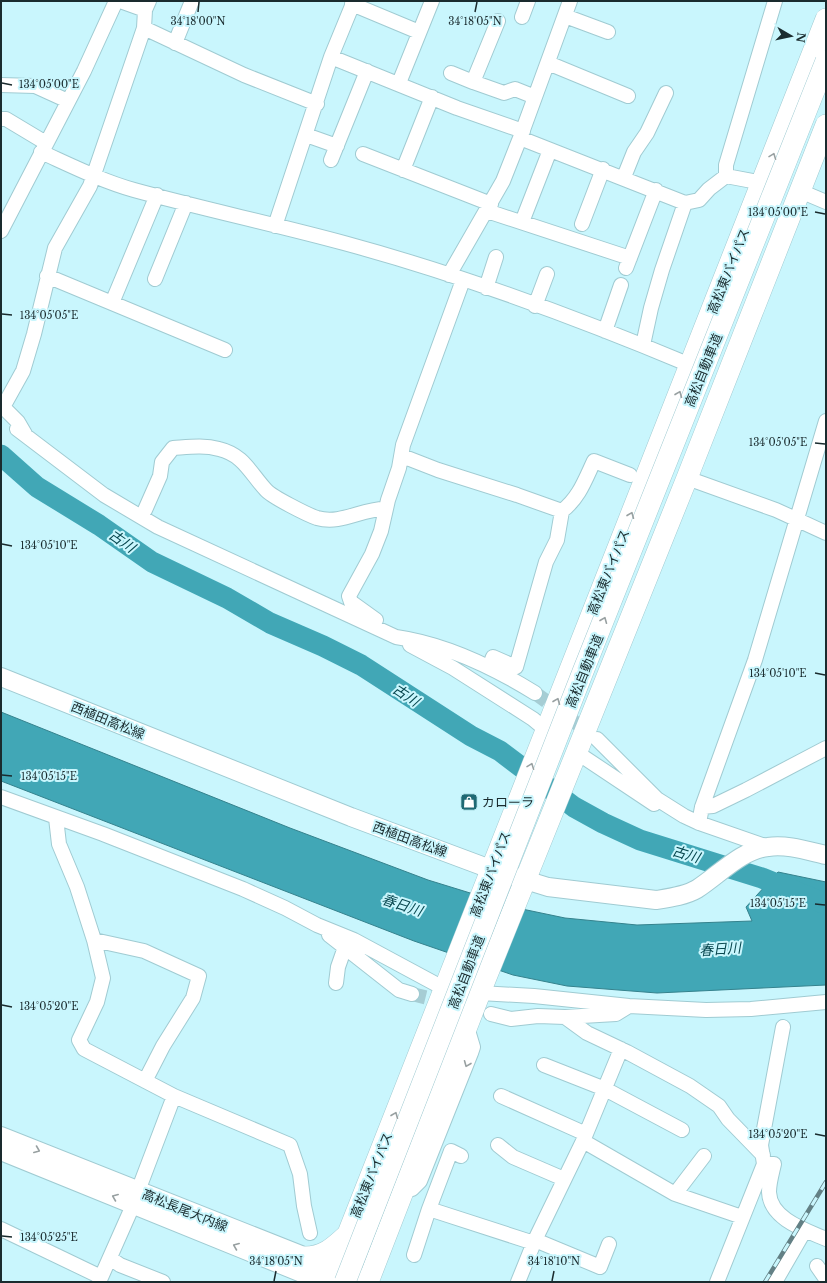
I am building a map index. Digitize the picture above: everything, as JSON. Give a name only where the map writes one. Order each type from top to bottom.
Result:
[{"type":"highway","name":"高松東バイパス","points":[[333,1279],[348,1234],[490,876],[520,794],[763,183],[826,19]]},
{"type":"highway","name":"高松自動車道","points":[[333,1279],[582,674],[826,61]]},
{"type":"highway","name":"高松自動車道","points":[[357,1282],[454,1027],[593,685],[826,95]]},
{"type":"highway","points":[[369,1282],[467,1027],[552,815],[574,756],[687,478],[826,125]]},
{"type":"highway","points":[[305,1257],[323,1255],[348,1234]]},
{"type":"main road","name":"西植田高松線","points":[[1,678],[351,817],[490,876],[523,887],[548,887],[656,900],[673,898],[695,890],[735,861],[761,849]]},
{"type":"main road","points":[[761,849],[797,849],[826,855]]},
{"type":"main road","name":"高松長尾大内線","points":[[1,1136],[135,1198],[333,1279],[369,1282]]},
{"type":"main road","name":"高松長尾大内線","points":[[1,1151],[305,1257],[333,1279]]},
{"type":"street","points":[[1,231],[68,101],[116,1]]},
{"type":"street","points":[[120,1],[147,5],[144,28],[90,186],[54,248],[34,334],[22,371],[2,410],[25,434],[86,479],[104,495],[176,536],[294,588],[396,637],[453,668],[533,719],[544,733]]},
{"type":"street","points":[[175,43],[192,1]]},
{"type":"street","points":[[399,83],[432,1]]},
{"type":"street","points":[[522,17],[528,1]]},
{"type":"street","points":[[449,275],[489,208],[503,181],[570,1]]},
{"type":"street","points":[[726,176],[726,165],[772,2]]},
{"type":"street","points":[[275,226],[331,57],[353,3],[420,32]]},
{"type":"street","points":[[565,16],[608,32]]},
{"type":"street","points":[[473,82],[491,27]]},
{"type":"street","points":[[144,28],[244,75],[316,104]]},
{"type":"street","points":[[331,57],[432,97],[521,135],[550,150],[624,177],[685,203],[699,200],[709,189],[726,176],[763,183]]},
{"type":"street","points":[[548,63],[628,96]]},
{"type":"street","points":[[331,160],[368,71]]},
{"type":"street","points":[[451,73],[504,93],[515,89],[535,97]]},
{"type":"street","points":[[1,85],[35,86],[68,101]]},
{"type":"street","points":[[624,177],[634,152],[647,133],[648,117],[666,93]]},
{"type":"street","points":[[403,170],[432,97]]},
{"type":"street","points":[[1,119],[6,120],[44,148],[94,175],[133,190],[343,243],[449,275],[606,331],[690,365]]},
{"type":"street","points":[[306,135],[337,146]]},
{"type":"street","points":[[522,222],[550,150]]},
{"type":"street","points":[[363,154],[522,222],[628,263],[656,190]]},
{"type":"street","points":[[582,224],[603,169]]},
{"type":"street","points":[[800,191],[826,202]]},
{"type":"street","points":[[112,303],[157,195]]},
{"type":"street","points":[[154,279],[186,203]]},
{"type":"street","points":[[643,345],[651,308],[662,270],[685,203]]},
{"type":"street","points":[[486,288],[496,257]]},
{"type":"street","points":[[536,306],[547,274]]},
{"type":"street","points":[[47,276],[225,350]]},
{"type":"street","points":[[382,631],[383,626],[351,602],[349,596],[372,554],[381,531],[402,456],[403,445],[463,280]]},
{"type":"street","points":[[606,331],[621,285]]},
{"type":"street","points":[[699,823],[702,807],[754,660],[826,421]]},
{"type":"street","points":[[145,510],[160,476],[162,462],[173,448],[200,446],[220,449],[235,455],[247,464],[267,491],[317,518],[338,520],[374,508],[386,509]]},
{"type":"street","points":[[402,456],[438,470],[517,494],[562,511]]},
{"type":"street","points":[[489,667],[493,657],[516,667],[546,562],[557,540],[562,511],[572,503],[579,494],[594,461],[630,475]]},
{"type":"street","points":[[687,478],[776,510],[796,521],[826,533]]},
{"type":"street","points":[[86,479],[145,510],[176,536]]},
{"type":"street","points":[[396,637],[419,640],[489,667],[535,693]]},
{"type":"street","points":[[597,739],[657,799],[684,816]]},
{"type":"street","points":[[702,807],[713,806],[826,748]]},
{"type":"street","points":[[574,756],[652,802],[761,849]]},
{"type":"street","points":[[1,797],[102,834],[243,889],[285,908],[317,925],[448,982]]},
{"type":"street","points":[[56,818],[59,844],[77,887],[94,940],[103,978],[97,1002],[79,1040],[84,1049],[174,1096],[290,1145],[300,1174],[304,1206],[310,1233]]},
{"type":"street","points":[[317,925],[400,990],[412,994]]},
{"type":"street","points":[[94,940],[144,951],[199,976],[193,998],[163,1046],[145,1081]]},
{"type":"street","points":[[336,983],[338,967],[345,947]]},
{"type":"street","points":[[482,989],[629,1006],[706,1010],[751,1009],[826,1002]]},
{"type":"street","points":[[491,1014],[511,1019],[538,1016],[565,1017],[616,1014],[629,1006]]},
{"type":"street","points":[[565,1017],[587,1033],[680,1080],[719,1106],[728,1119],[764,1159],[774,1164],[769,1191],[773,1208],[777,1214],[805,1230],[826,1239]]},
{"type":"street","points":[[717,1282],[764,1159],[761,1145],[783,1027]]},
{"type":"street","points":[[518,1282],[534,1242],[585,1138],[621,1049]]},
{"type":"street","points":[[544,1065],[605,1089],[682,1130]]},
{"type":"street","points":[[1,1229],[100,1280],[135,1198],[174,1096]]},
{"type":"street","points":[[501,1096],[585,1138],[675,1194],[742,1217]]},
{"type":"street","points":[[498,1145],[513,1157],[564,1179]]},
{"type":"street","points":[[414,1254],[451,1151],[462,1156]]},
{"type":"street","points":[[675,1194],[704,1156]]},
{"type":"street","points":[[429,1209],[534,1242],[600,1267],[609,1244]]},
{"type":"street","points":[[775,1282],[805,1230]]},
{"type":"street","points":[[110,1258],[120,1265],[163,1282]]},
{"type":"street","points":[[816,1266],[826,1279]]},
{"type":"water","name":"春日川","points":[[1,712],[290,828],[428,880],[522,909],[565,918],[637,925],[752,921],[746,907],[778,872],[826,882],[826,985],[657,993],[567,986],[513,975],[414,941],[1,781]]},
{"type":"waterway","name":"古川","points":[[1,455],[37,487],[99,525],[152,562],[227,598],[270,623],[323,646],[361,665],[471,736],[500,751],[574,807],[603,823],[640,840],[762,878],[826,904]]},
{"type":"tunnel","points":[[535,693],[591,734]]},
{"type":"tunnel","points":[[412,994],[448,1003]]},
{"type":"railway","points":[[765,1282],[826,1182]]},
{"type":"place","name":"カローラ","points":[[469,802]]}]
